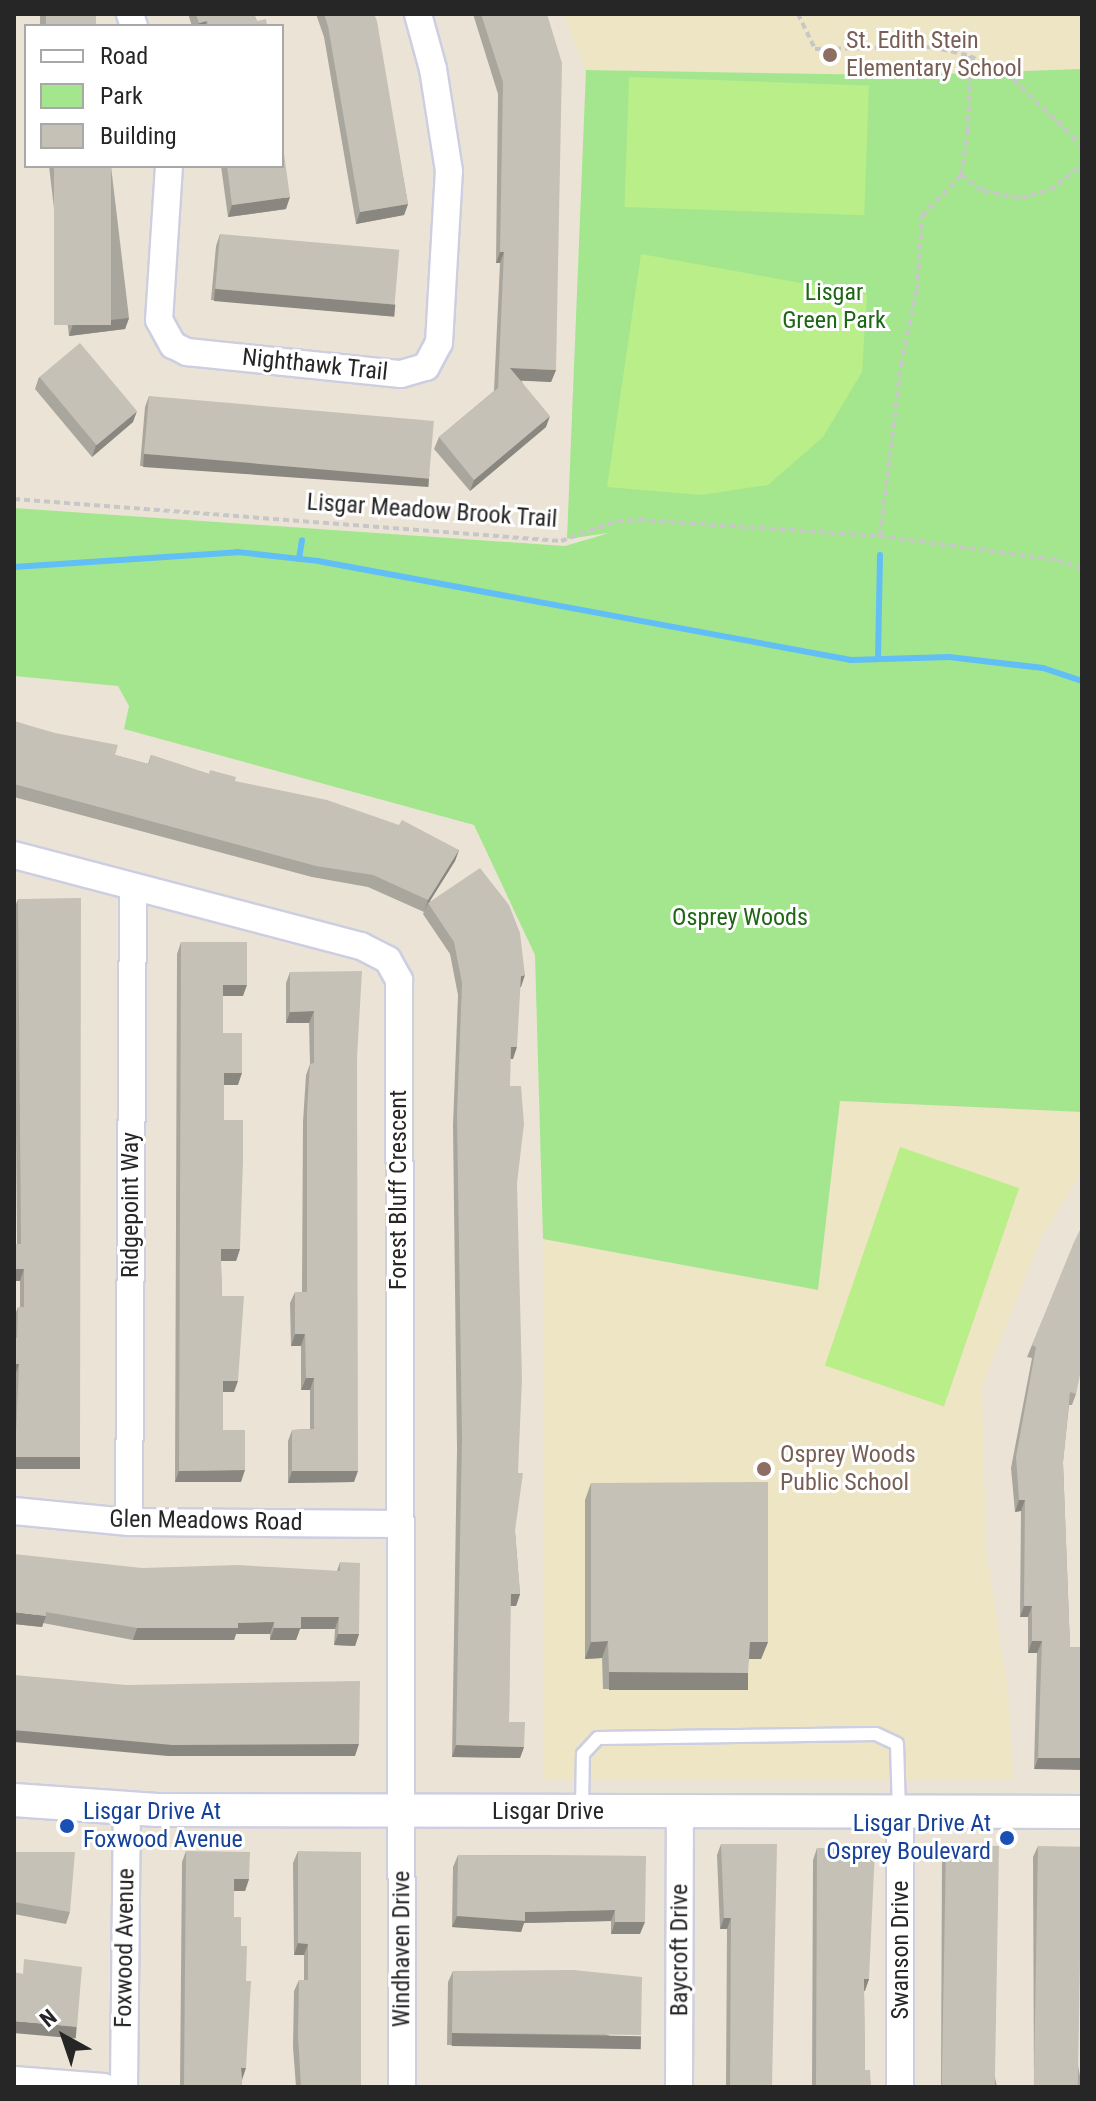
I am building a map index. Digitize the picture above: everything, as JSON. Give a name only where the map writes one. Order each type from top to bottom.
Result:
[{"type":"street","name":"Nighthawk Trail","points":[[169,168],[159,320],[173,345],[187,352],[401,374],[426,367],[439,343],[449,171],[433,69],[418,14]]},
{"type":"street","name":"Forest Bluff Crescent","points":[[14,855],[361,946],[388,960],[399,980],[401,1812]]},
{"type":"street","name":"Ridgepoint Way","points":[[129,1522],[133,888]]},
{"type":"street","name":"Glen Meadows Road","points":[[14,1511],[129,1522],[399,1524]]},
{"type":"street","name":"Lisgar Drive","points":[[14,1800],[127,1809],[1082,1812]]},
{"type":"street","name":"Foxwood Avenue","points":[[124,2087],[127,1809]]},
{"type":"street","name":"Windhaven Drive","points":[[401,1812],[402,2087]]},
{"type":"street","name":"Baycroft Drive","points":[[679,2087],[680,1812]]},
{"type":"street","name":"Swanson Drive","points":[[900,1813],[900,2087]]},
{"type":"street","points":[[14,2080],[104,2087]]},
{"type":"lane","points":[[582,1812],[581,1762],[587,1746],[598,1738],[876,1734],[897,1744],[900,1813]]},
{"type":"path","points":[[798,14],[815,49],[932,47],[970,56],[1014,80],[1082,146]]},
{"type":"path","points":[[880,536],[901,365],[917,290],[922,216],[961,175],[968,131],[970,56]]},
{"type":"path","points":[[961,175],[983,191],[1021,198],[1050,190],[1082,165]]},
{"type":"path","name":"Lisgar Meadow Brook Trail","points":[[14,499],[561,541],[617,521],[640,520],[880,536],[1057,560],[1082,568]]},
{"type":"shaded area","name":"St. Edith Stein Elementary School","points":[[563,14],[1082,14],[1082,69],[891,75],[586,70]]},
{"type":"shaded area","name":"Osprey Woods Public School","points":[[840,1101],[1082,1112],[1082,1171],[1040,1240],[982,1387],[986,1552],[1008,1690],[1013,1779],[543,1779],[543,1239],[818,1290]]},
{"type":"green space","points":[[977,63],[992,72],[1082,69],[1082,1112],[840,1101],[818,1290],[543,1239],[535,955],[474,825],[124,729],[129,706],[118,686],[14,676],[14,508],[565,546],[609,533],[567,539],[586,70],[891,75],[972,73]]},
{"type":"green space","points":[[629,77],[869,85],[864,215],[624,207]]},
{"type":"green space","name":"Lisgar Green Park","points":[[641,254],[867,295],[862,372],[823,437],[768,485],[701,495],[607,487]]},
{"type":"green space","points":[[900,1147],[1019,1188],[944,1406],[825,1365]]},
{"type":"building","points":[[46,14],[96,14],[96,24],[46,24]]},
{"type":"building","points":[[196,14],[254,14],[257,21],[266,19],[267,24],[208,24],[207,21],[199,23]]},
{"type":"building","points":[[324,14],[374,14],[408,204],[360,212]]},
{"type":"building","points":[[481,14],[547,14],[562,63],[556,370],[510,368],[550,416],[474,480],[439,437],[498,388],[504,252],[500,252],[503,82]]},
{"type":"building","points":[[16,119],[15,182],[14,181]]},
{"type":"building","points":[[284,154],[290,197],[232,205],[227,168],[284,168]]},
{"type":"building","points":[[54,168],[111,168],[111,325],[54,325]]},
{"type":"building","points":[[220,234],[399,250],[395,304],[215,289]]},
{"type":"building","points":[[80,343],[137,411],[97,445],[39,377]]},
{"type":"building","points":[[149,396],[434,421],[429,479],[144,454]]},
{"type":"building","points":[[14,721],[55,733],[118,745],[115,755],[149,764],[151,755],[209,774],[210,770],[236,777],[235,781],[327,800],[399,825],[402,820],[459,850],[428,900],[373,875],[316,866],[14,784]]},
{"type":"building","points":[[480,868],[509,905],[520,933],[525,975],[521,976],[517,1047],[511,1047],[510,1086],[521,1086],[524,1124],[517,1183],[522,1379],[518,1473],[523,1473],[515,1531],[520,1594],[511,1594],[509,1722],[525,1722],[524,1747],[456,1745],[462,1438],[457,1114],[462,983],[454,942],[428,903]]},
{"type":"building","points":[[81,898],[80,1457],[15,1457],[19,1364],[14,1364],[14,1338],[17,1338],[18,1307],[24,1307],[24,1269],[14,1269],[14,1244],[21,1244],[18,899]]},
{"type":"building","points":[[181,942],[247,942],[247,985],[223,985],[223,1033],[242,1033],[242,1073],[224,1073],[224,1120],[243,1120],[243,1161],[240,1249],[221,1249],[222,1296],[244,1296],[238,1381],[223,1381],[223,1430],[245,1430],[245,1470],[179,1471]]},
{"type":"building","points":[[362,971],[357,1058],[358,1471],[292,1471],[292,1430],[314,1429],[314,1378],[306,1378],[305,1334],[295,1334],[295,1292],[307,1292],[307,1110],[310,1064],[314,1063],[314,1011],[290,1012],[290,972]]},
{"type":"building","points":[[1082,1226],[1082,1365],[1076,1394],[1070,1392],[1063,1462],[1070,1647],[1082,1647],[1082,1758],[1038,1758],[1042,1641],[1032,1641],[1032,1606],[1024,1606],[1025,1500],[1019,1500],[1016,1457],[1036,1347],[1032,1345]]},
{"type":"building","points":[[768,1482],[768,1642],[750,1642],[748,1673],[609,1672],[608,1641],[591,1642],[591,1483]]},
{"type":"building","points":[[14,1554],[142,1568],[238,1565],[340,1571],[340,1562],[360,1563],[359,1634],[338,1634],[339,1617],[301,1617],[301,1628],[274,1628],[274,1622],[238,1623],[238,1628],[137,1628],[46,1612],[46,1616],[14,1612]]},
{"type":"building","points":[[14,1675],[126,1685],[360,1681],[359,1744],[172,1745],[14,1730]]},
{"type":"building","points":[[721,1844],[777,1844],[772,2087],[730,2087],[731,1918],[724,1918]]},
{"type":"building","points":[[946,1845],[999,1846],[995,2087],[942,2087]]},
{"type":"building","points":[[1038,1846],[1082,1847],[1078,2087],[1034,2087]]},
{"type":"building","points":[[817,1848],[875,1849],[869,1979],[864,1979],[865,2070],[870,2070],[871,2087],[816,2087]]},
{"type":"building","points":[[186,1851],[250,1852],[249,1879],[234,1879],[234,1917],[241,1917],[241,1946],[247,1946],[246,1981],[251,1981],[246,2068],[241,2068],[242,2087],[184,2087]]},
{"type":"building","points":[[298,1851],[361,1852],[361,2087],[301,2087],[299,1980],[308,1980],[308,1944],[298,1943]]},
{"type":"building","points":[[14,1852],[75,1852],[70,1912],[14,1902]]},
{"type":"building","points":[[458,1855],[646,1856],[645,1922],[615,1922],[615,1910],[525,1912],[525,1921],[457,1916]]},
{"type":"building","points":[[24,1959],[82,1967],[77,2027],[14,2021],[14,1972],[23,1974]]},
{"type":"building","points":[[573,1970],[642,1977],[641,2035],[452,2033],[453,1971]]},
{"type":"waterway","points":[[299,559],[302,540]]},
{"type":"waterway","points":[[14,567],[237,552],[318,561],[851,660],[949,657],[1043,668],[1082,681]]},
{"type":"waterway","points":[[878,659],[880,555]]},
{"type":"place","name":"St. Edith Stein Elementary School","points":[[830,55]]},
{"type":"place","name":"Osprey Woods Public School","points":[[764,1469]]},
{"type":"place","name":"Lisgar Drive At Foxwood Avenue","points":[[67,1826]]},
{"type":"place","name":"Lisgar Drive At Osprey Boulevard","points":[[1007,1838]]},
{"type":"park label","name":"Osprey Woods","points":[[740,918]]}]
